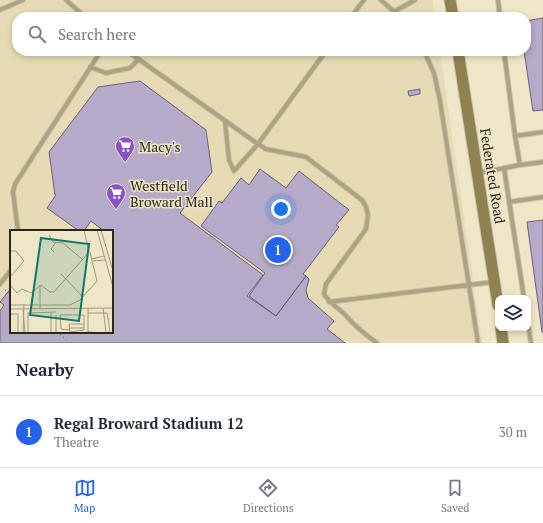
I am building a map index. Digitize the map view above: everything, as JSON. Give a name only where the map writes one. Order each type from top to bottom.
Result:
[{"type":"street","points":[[450,0],[452,12]]},
{"type":"street","name":"Federated Road","points":[[459,56],[497,295]]},
{"type":"street","points":[[501,331],[503,343]]},
{"type":"lane","points":[[0,10],[23,0]]},
{"type":"lane","points":[[66,0],[79,12]]},
{"type":"lane","points":[[355,12],[364,0]]},
{"type":"lane","points":[[381,0],[395,11],[415,0]]},
{"type":"lane","points":[[498,0],[499,12]]},
{"type":"lane","points":[[18,230],[13,192],[15,184],[98,56]]},
{"type":"lane","points":[[134,56],[258,144],[266,149],[306,157],[362,200],[368,215],[366,228],[326,284],[324,294],[329,302],[348,318],[353,325],[377,343]]},
{"type":"lane","points":[[225,121],[229,160],[234,171],[258,144],[322,56]]},
{"type":"lane","points":[[426,56],[434,73],[440,101],[478,343]]},
{"type":"lane","points":[[505,56],[520,165]]},
{"type":"lane","points":[[90,67],[106,73],[130,68],[138,60]]},
{"type":"lane","points":[[515,136],[543,132]]},
{"type":"lane","points":[[477,173],[543,162]]},
{"type":"lane","points":[[504,168],[524,295]]},
{"type":"lane","points":[[509,202],[543,197]]},
{"type":"lane","points":[[0,285],[10,271]]},
{"type":"lane","points":[[329,302],[495,282]]},
{"type":"lane","points":[[529,331],[531,343]]},
{"type":"path","points":[[0,285],[10,294]]},
{"type":"path","points":[[58,333],[70,343]]},
{"type":"shaded area","points":[[0,0],[432,0],[434,12],[12,12],[12,56],[441,56],[482,343],[0,343]]},
{"type":"building","points":[[543,18],[543,110],[533,111],[525,56],[531,56],[531,20]]},
{"type":"building","name":"Westfield Broward Mall","points":[[140,81],[206,130],[212,172],[180,213],[263,275],[247,296],[276,316],[306,276],[309,279],[306,290],[308,298],[334,321],[327,329],[345,343],[0,343],[0,311],[4,305],[0,302],[10,289],[10,333],[113,333],[113,230],[103,230],[91,221],[85,230],[78,230],[47,208],[56,195],[49,152],[98,87]]},
{"type":"building","points":[[420,89],[420,94],[409,96],[408,91]]},
{"type":"building","points":[[260,169],[286,188],[299,171],[349,210],[336,225],[339,227],[303,274],[306,276],[276,316],[249,296],[265,273],[201,226],[219,201],[222,203],[241,178],[249,185]]},
{"type":"building","points":[[543,220],[543,332],[542,332],[527,222]]},
{"type":"place","name":"Macy's","points":[[125,163]]},
{"type":"place","name":"Westfield Broward Mall","points":[[116,210]]},
{"type":"place","name":"Regal Broward Stadium 12","points":[[278,250]]}]
